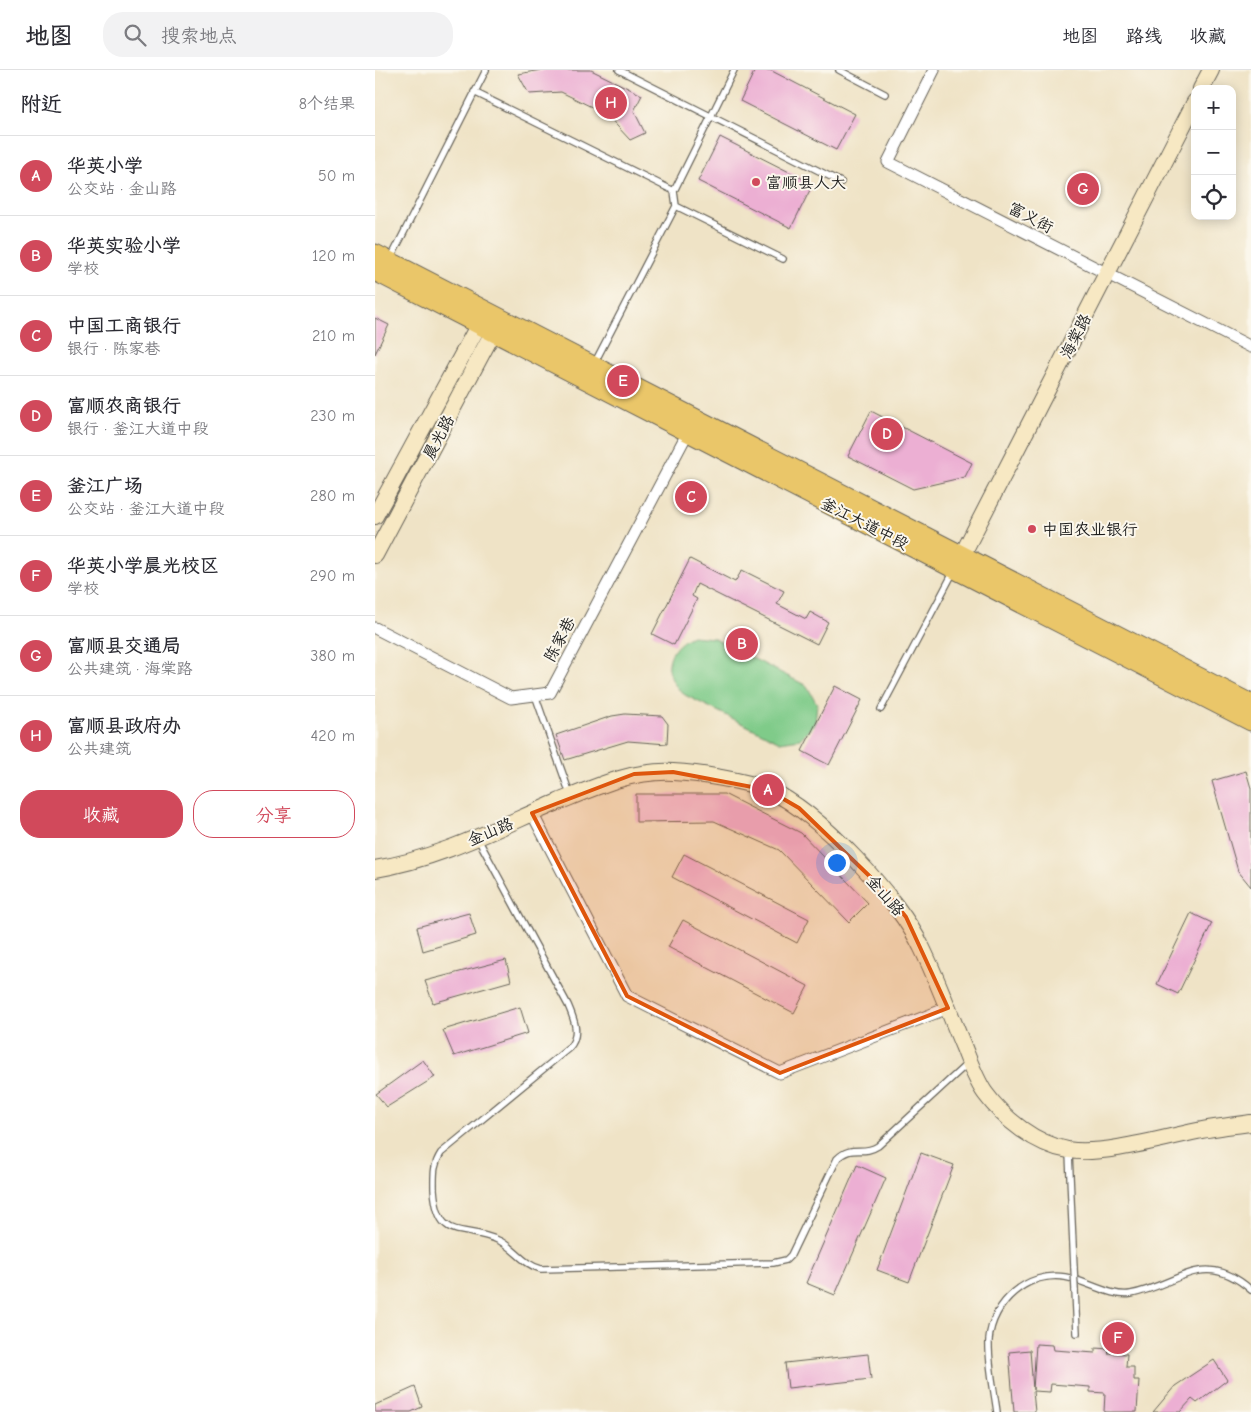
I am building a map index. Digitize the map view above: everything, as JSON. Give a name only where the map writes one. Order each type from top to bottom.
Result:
[{"type":"main road","points":[[380,262],[489,321]]},
{"type":"main road","name":"釜江大道中段","points":[[489,321],[593,366],[1251,721]]},
{"type":"main road","name":"釜江大道中段","points":[[489,321],[688,432],[1251,704]]},
{"type":"street","name":"富义街","points":[[934,70],[888,162],[1251,347]]},
{"type":"street","points":[[1203,85],[1211,70]]},
{"type":"street","name":"海棠路","points":[[959,562],[1191,110]]},
{"type":"street","name":"晨光路","points":[[375,516],[489,321]]},
{"type":"street","name":"晨光路","points":[[375,555],[489,321]]},
{"type":"street","name":"陈家巷","points":[[375,628],[511,698],[550,693],[688,432]]},
{"type":"street","name":"金山路","points":[[375,869],[435,854],[571,797],[634,774],[673,772],[732,781],[768,790],[799,808],[829,834],[886,892],[906,917],[922,948],[983,1091],[1006,1117],[1028,1134],[1069,1150],[1117,1147],[1251,1123]]},
{"type":"street","points":[[532,813],[627,996],[780,1073],[948,1008]]},
{"type":"lane","points":[[380,262],[486,70]]},
{"type":"lane","points":[[619,70],[841,182]]},
{"type":"lane","points":[[593,366],[676,206],[674,191],[734,70]]},
{"type":"lane","points":[[839,70],[885,94]]},
{"type":"lane","points":[[475,92],[674,191]]},
{"type":"lane","points":[[676,206],[783,259]]},
{"type":"lane","points":[[881,709],[959,562]]},
{"type":"lane","points":[[535,695],[571,797]]},
{"type":"lane","points":[[477,837],[568,1005],[574,1018],[577,1034],[569,1048],[441,1153],[434,1163],[435,1207],[438,1216],[449,1228],[498,1240],[507,1245],[533,1267],[541,1269],[773,1263],[786,1260],[791,1255],[837,1159],[847,1151],[873,1150],[970,1062]]},
{"type":"lane","points":[[1069,1150],[1077,1333]]},
{"type":"lane","points":[[997,1412],[989,1338],[1002,1306],[1013,1292],[1029,1281],[1050,1276],[1066,1277],[1093,1284],[1116,1294],[1130,1294],[1197,1270],[1220,1271],[1251,1290]]},
{"type":"highlighted area","points":[[673,772],[768,790],[799,808],[886,892],[906,917],[948,1008],[780,1073],[627,996],[532,813],[634,774]]},
{"type":"green space","points":[[692,636],[713,638],[807,686],[817,704],[815,724],[800,739],[780,742],[685,695],[672,680],[669,663],[671,655],[676,648]]},
{"type":"building","points":[[541,70],[591,70],[642,95],[634,111],[645,133],[630,140],[606,114],[561,92],[529,94],[518,74]]},
{"type":"building","points":[[755,70],[770,70],[855,114],[836,150],[740,101]]},
{"type":"building","name":"富顺县人大","points":[[720,137],[813,184],[791,228],[698,181]]},
{"type":"building","points":[[375,318],[389,325],[375,354]]},
{"type":"building","points":[[871,411],[972,463],[965,477],[913,489],[848,456]]},
{"type":"building","points":[[690,559],[735,582],[742,570],[784,591],[777,604],[806,619],[810,612],[828,622],[817,644],[697,584],[692,596],[697,599],[674,645],[652,634]]},
{"type":"building","points":[[835,686],[862,700],[829,765],[802,751]]},
{"type":"building","points":[[625,714],[662,716],[668,724],[667,744],[628,741],[565,760],[556,735],[612,716]]},
{"type":"building","points":[[1246,771],[1251,788],[1251,887],[1238,871],[1212,781]]},
{"type":"building","points":[[636,794],[724,794],[801,833],[868,903],[849,922],[779,850],[714,821],[636,822]]},
{"type":"building","points":[[684,854],[809,919],[797,943],[672,877]]},
{"type":"building","points":[[469,913],[476,935],[423,951],[417,927]]},
{"type":"building","points":[[1191,913],[1212,923],[1178,994],[1157,984]]},
{"type":"building","points":[[683,920],[808,986],[794,1013],[668,947]]},
{"type":"building","points":[[506,960],[511,981],[433,1003],[425,981]]},
{"type":"building","points":[[520,1007],[528,1033],[454,1056],[443,1030]]},
{"type":"building","points":[[423,1060],[435,1077],[387,1107],[376,1094]]},
{"type":"building","points":[[921,1153],[954,1165],[909,1282],[877,1270]]},
{"type":"building","points":[[857,1165],[886,1178],[835,1295],[806,1283]]},
{"type":"building","points":[[1036,1344],[1053,1345],[1054,1350],[1095,1353],[1095,1348],[1109,1349],[1108,1353],[1127,1354],[1126,1367],[1134,1367],[1134,1380],[1139,1380],[1137,1412],[1104,1412],[1105,1393],[1090,1392],[1090,1387],[1051,1384],[1050,1392],[1033,1391],[1035,1412],[1014,1412],[1009,1352],[1030,1350],[1033,1390]]},
{"type":"building","points":[[868,1354],[871,1379],[788,1388],[785,1363]]},
{"type":"building","points":[[1214,1360],[1227,1380],[1197,1403],[1192,1399],[1180,1412],[1153,1412],[1175,1386]]},
{"type":"building","points":[[415,1387],[422,1407],[411,1412],[375,1412],[375,1405]]},
{"type":"place","name":"富顺县政府办","points":[[611,103]]},
{"type":"place","name":"富顺县人大","points":[[756,182]]},
{"type":"place","name":"富顺县交通局","points":[[1083,189]]},
{"type":"place","name":"釜江广场","points":[[623,381]]},
{"type":"place","name":"富顺农商银行","points":[[887,434]]},
{"type":"place","name":"中国工商银行","points":[[691,497]]},
{"type":"place","name":"中国农业银行","points":[[1032,529]]},
{"type":"place","name":"华英实验小学","points":[[742,644]]},
{"type":"place","name":"华英小学","points":[[768,790]]},
{"type":"place","name":"华英小学晨光校区","points":[[1118,1338]]}]
